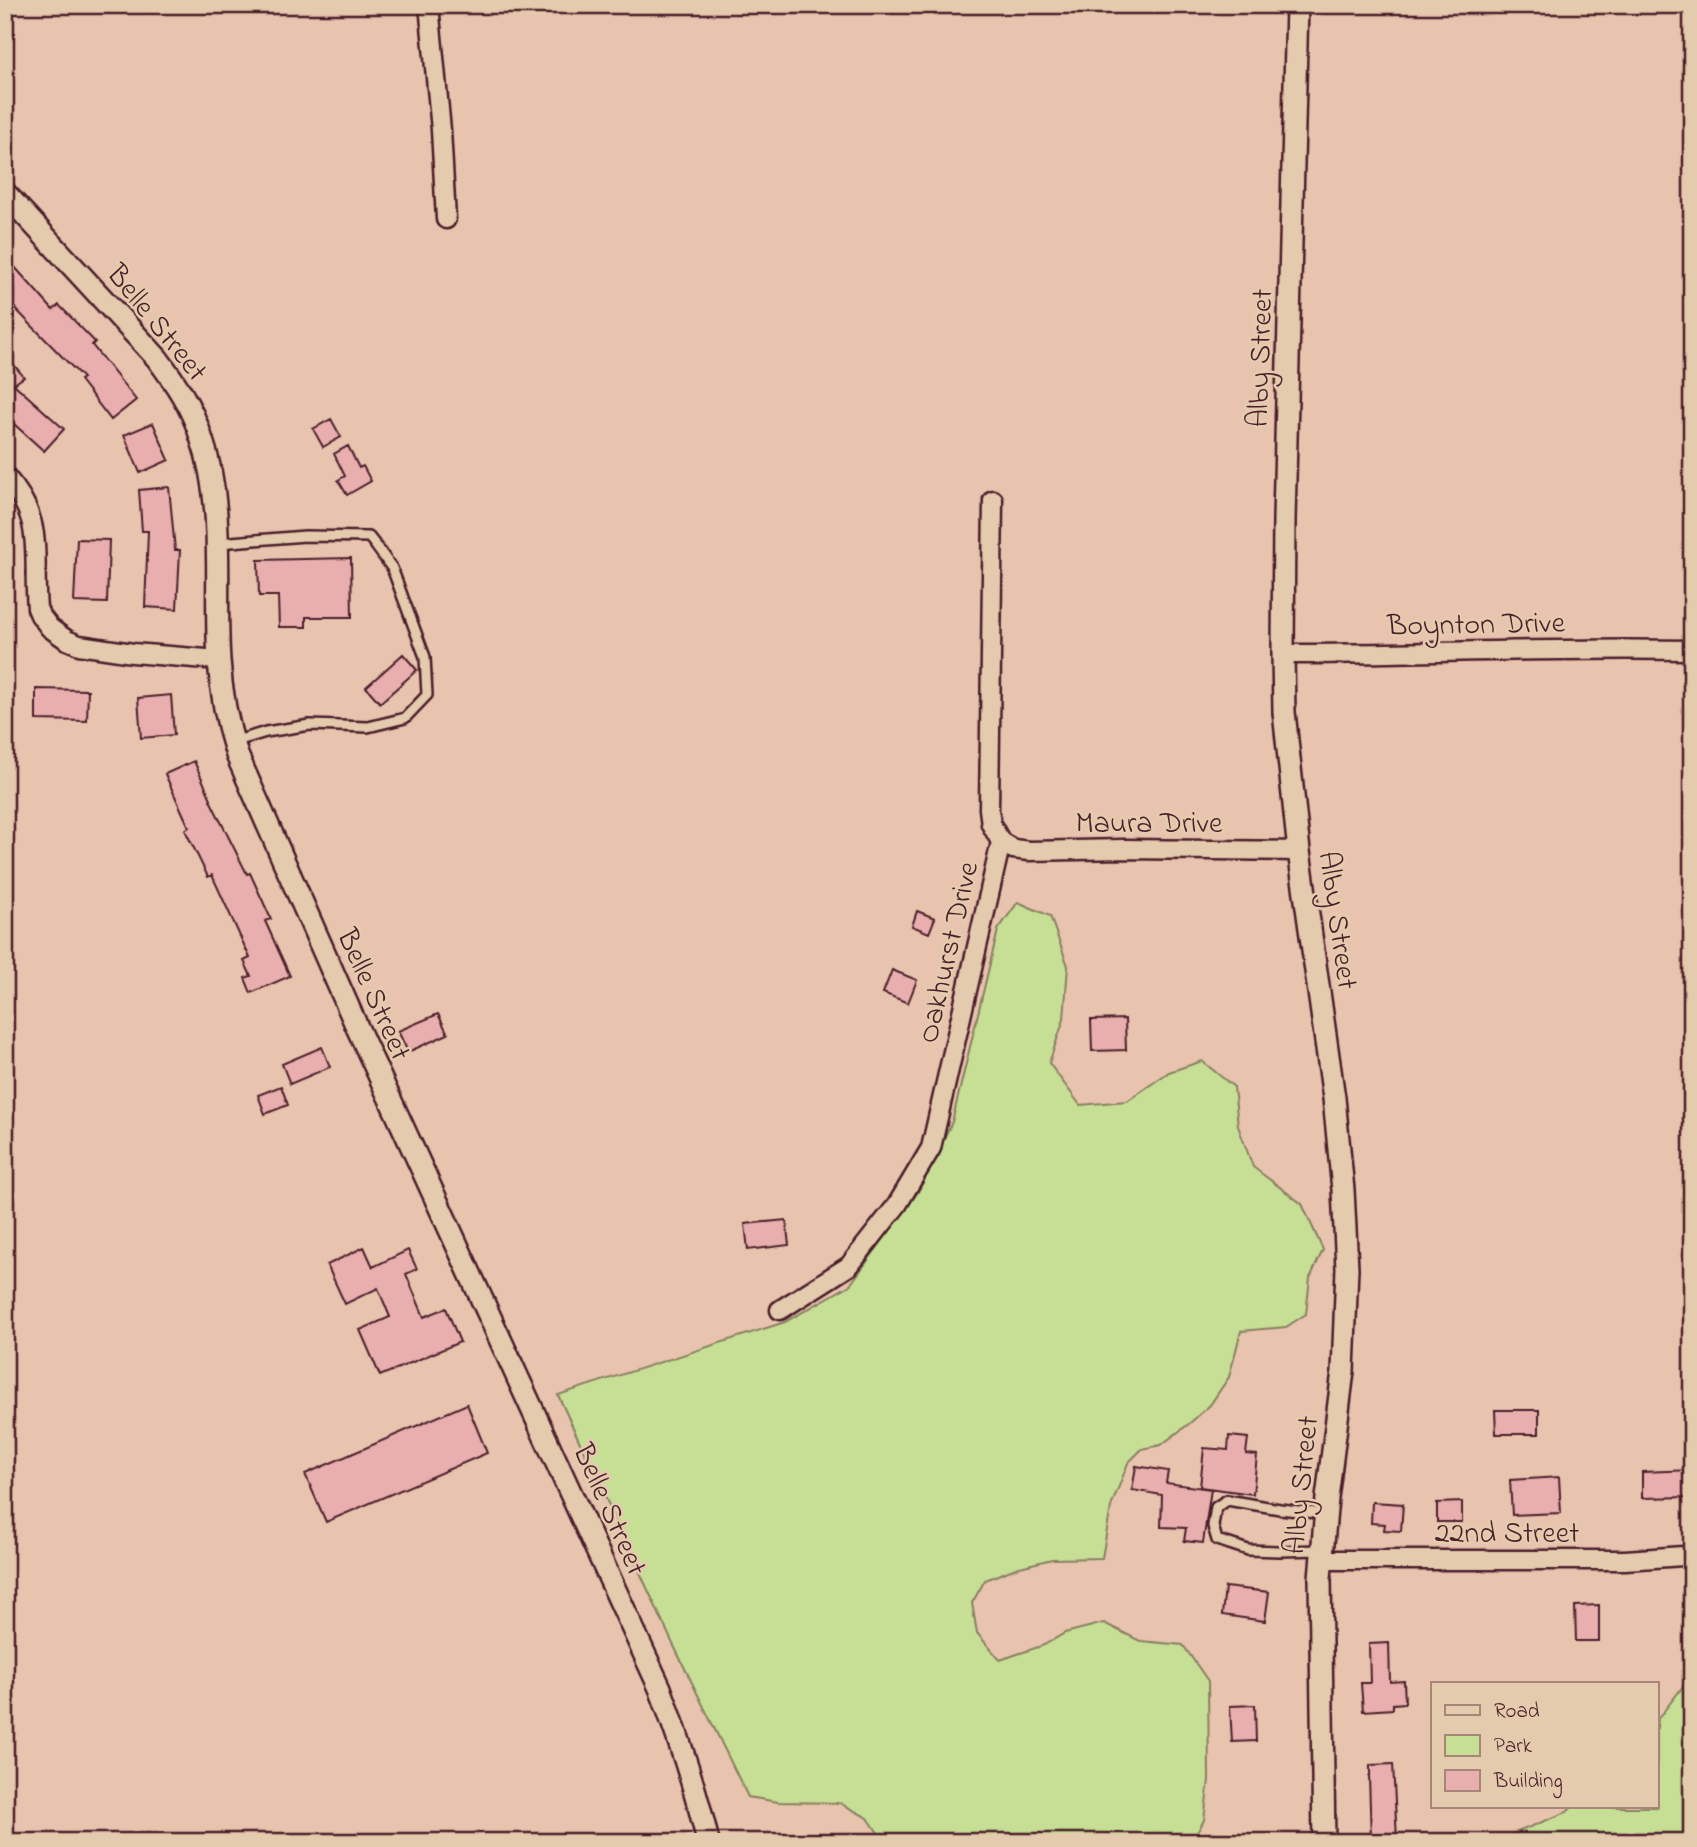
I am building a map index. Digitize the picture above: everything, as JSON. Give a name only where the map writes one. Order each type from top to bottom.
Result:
[{"type":"street","points":[[429,5],[446,219]]},
{"type":"street","name":"Alby Street","points":[[1297,5],[1283,654],[1287,753],[1334,1098],[1347,1268],[1343,1371],[1321,1555],[1324,1842]]},
{"type":"street","name":"Belle Street","points":[[5,192],[157,358],[192,413],[209,464],[217,544],[219,660],[225,709],[233,742],[356,1027],[660,1688],[682,1747],[701,1811],[695,1842]]},
{"type":"street","points":[[5,476],[29,509],[33,522],[37,608],[50,628],[67,640],[93,649],[219,660]]},
{"type":"street","name":"Oakhurst Drive","points":[[780,1310],[849,1266],[897,1205],[932,1148],[1001,842],[991,824],[989,809],[993,500]]},
{"type":"street","name":"Boynton Drive","points":[[1283,654],[1549,649],[1692,650]]},
{"type":"street","name":"Maura Drive","points":[[1001,842],[1013,849],[1029,851],[1299,850]]},
{"type":"street","name":"22nd Street","points":[[1321,1555],[1625,1560],[1692,1554]]},
{"type":"street","points":[[701,1811],[708,1842]]},
{"type":"lane","points":[[217,544],[305,536],[369,537],[392,568],[425,657],[427,695],[405,718],[368,727],[310,725],[266,732],[233,742]]},
{"type":"lane","points":[[1321,1555],[1248,1549],[1217,1539],[1213,1526],[1216,1507],[1227,1500],[1325,1514]]},
{"type":"green space","points":[[1018,902],[1050,916],[1068,966],[1064,1019],[1049,1063],[1080,1105],[1127,1101],[1169,1072],[1202,1061],[1234,1087],[1238,1126],[1253,1167],[1302,1204],[1323,1250],[1310,1278],[1306,1314],[1286,1327],[1241,1331],[1229,1377],[1210,1405],[1161,1445],[1142,1449],[1128,1463],[1111,1507],[1102,1558],[1052,1559],[1016,1568],[985,1580],[972,1603],[977,1633],[1000,1660],[1044,1645],[1065,1633],[1104,1623],[1140,1641],[1183,1645],[1208,1681],[1209,1780],[1204,1820],[1195,1837],[1113,1839],[1111,1842],[884,1842],[868,1818],[840,1803],[778,1802],[748,1797],[672,1642],[558,1395],[785,1322],[850,1285],[918,1192],[952,1122],[998,930]]},
{"type":"green space","points":[[1692,1675],[1692,1842],[1499,1842],[1571,1808],[1658,1808],[1658,1719]]},
{"type":"building","points":[[5,256],[53,310],[59,305],[95,342],[92,345],[136,400],[111,420],[80,380],[83,378],[5,298]]},
{"type":"building","points":[[5,354],[24,377],[14,384],[64,429],[44,451],[5,416]]},
{"type":"building","points":[[331,419],[341,437],[323,447],[313,429]]},
{"type":"building","points":[[153,423],[169,460],[140,473],[124,435]]},
{"type":"building","points":[[348,446],[359,468],[363,466],[371,481],[347,495],[338,480],[345,476],[334,454]]},
{"type":"building","points":[[169,487],[175,550],[180,550],[177,609],[145,607],[148,531],[142,531],[139,490]]},
{"type":"building","points":[[77,539],[109,540],[107,603],[74,602]]},
{"type":"building","points":[[351,558],[352,617],[306,617],[306,627],[279,627],[278,596],[259,596],[258,560]]},
{"type":"building","points":[[403,654],[417,670],[380,703],[366,687]]},
{"type":"building","points":[[36,689],[88,690],[87,721],[36,720]]},
{"type":"building","points":[[171,695],[174,735],[141,738],[138,698]]},
{"type":"building","points":[[194,761],[210,800],[247,874],[250,873],[271,919],[265,921],[290,976],[251,993],[245,978],[251,976],[244,961],[250,958],[212,875],[208,877],[185,830],[189,827],[165,774]]},
{"type":"building","points":[[917,911],[935,918],[929,933],[912,926]]},
{"type":"building","points":[[892,970],[917,980],[908,1003],[883,993]]},
{"type":"building","points":[[438,1014],[448,1034],[408,1052],[398,1031]]},
{"type":"building","points":[[1125,1019],[1126,1050],[1092,1051],[1091,1020]]},
{"type":"building","points":[[322,1047],[330,1067],[290,1084],[282,1064]]},
{"type":"building","points":[[281,1086],[288,1105],[265,1114],[258,1095]]},
{"type":"building","points":[[786,1220],[789,1245],[748,1250],[745,1224]]},
{"type":"building","points":[[364,1247],[373,1267],[408,1250],[417,1269],[406,1274],[424,1317],[446,1308],[460,1342],[380,1376],[360,1330],[390,1317],[378,1288],[345,1304],[327,1265]]},
{"type":"building","points":[[467,1404],[487,1453],[326,1522],[305,1474]]},
{"type":"building","points":[[1495,1410],[1539,1410],[1539,1434],[1496,1434]]},
{"type":"building","points":[[1229,1436],[1248,1438],[1246,1454],[1257,1455],[1253,1494],[1200,1487],[1204,1448],[1228,1450]]},
{"type":"building","points":[[1136,1466],[1168,1471],[1166,1483],[1211,1489],[1203,1543],[1184,1541],[1186,1528],[1161,1527],[1162,1495],[1132,1490]]},
{"type":"building","points":[[1692,1470],[1692,1497],[1642,1498],[1642,1472]]},
{"type":"building","points":[[1559,1477],[1561,1513],[1512,1515],[1510,1480]]},
{"type":"building","points":[[1372,1502],[1403,1504],[1401,1531],[1384,1530],[1385,1524],[1371,1523]]},
{"type":"building","points":[[1462,1502],[1462,1522],[1437,1522],[1437,1503]]},
{"type":"building","points":[[1225,1587],[1269,1592],[1265,1621],[1222,1615]]},
{"type":"building","points":[[1599,1605],[1599,1641],[1576,1641],[1575,1606]]},
{"type":"building","points":[[1389,1643],[1390,1682],[1404,1681],[1405,1703],[1393,1704],[1393,1709],[1363,1711],[1361,1683],[1370,1683],[1369,1644]]},
{"type":"building","points":[[1255,1705],[1256,1741],[1232,1742],[1230,1706]]},
{"type":"building","points":[[1393,1764],[1397,1839],[1371,1840],[1370,1765]]}]
